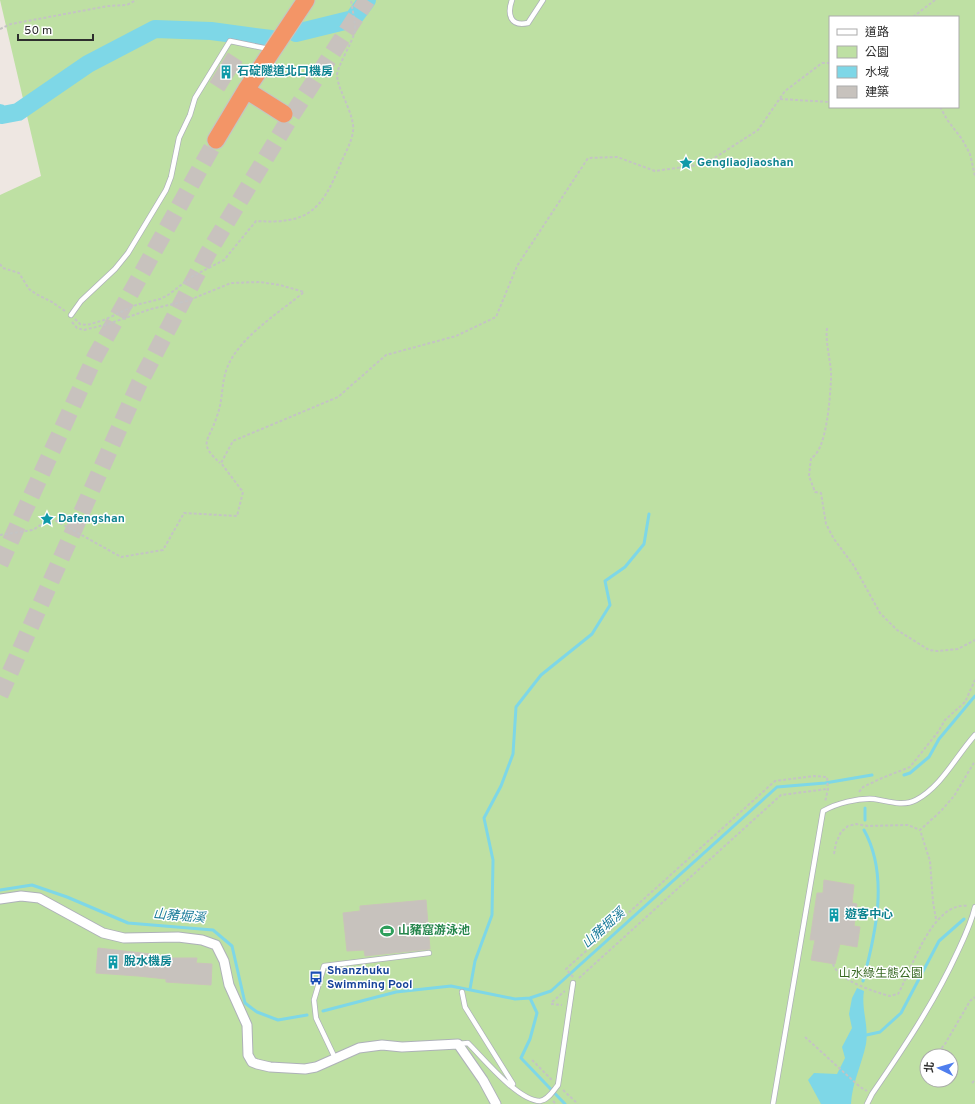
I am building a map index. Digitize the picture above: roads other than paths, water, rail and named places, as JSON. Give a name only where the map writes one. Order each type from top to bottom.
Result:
[{"type":"highway","points":[[216,140],[246,90],[306,0]]},
{"type":"highway","points":[[246,90],[284,114]]},
{"type":"street","points":[[0,899],[21,896],[39,898],[103,933],[124,938],[178,937],[202,940],[216,945],[224,961],[229,985],[247,1025],[248,1055],[252,1062],[270,1067],[305,1069],[316,1067],[359,1048],[382,1045],[402,1047],[458,1044],[483,1080],[496,1104]]},
{"type":"lane","points":[[512,0],[510,17],[515,23],[521,24],[528,23],[543,0]]},
{"type":"lane","points":[[71,315],[81,301],[115,269],[128,253],[166,190],[171,177],[180,138],[190,115],[195,98],[230,41],[273,49]]},
{"type":"lane","points":[[773,1104],[823,811],[853,801],[873,799],[897,804],[915,801],[934,787],[975,735]]},
{"type":"lane","points":[[867,1104],[872,1094],[914,1032],[949,970],[972,921],[975,907]]},
{"type":"lane","points":[[335,1058],[316,1018],[314,1000],[324,966],[430,953]]},
{"type":"lane","points":[[458,1044],[468,1043],[517,1091],[527,1097],[540,1101],[549,1097],[558,1086],[574,982]]},
{"type":"lane","points":[[462,992],[465,1007],[517,1091]]},
{"type":"water","points":[[857,988],[864,991],[863,1004],[867,1037],[853,1089],[851,1104],[821,1104],[808,1080],[814,1073],[837,1074],[845,1058],[842,1047],[852,1028],[849,1014],[852,998]]},
{"type":"waterway","points":[[296,33],[353,19],[367,0]]},
{"type":"waterway","points":[[0,113],[2,115],[18,112],[88,64],[155,29],[211,31],[271,39]]},
{"type":"waterway","points":[[470,989],[475,961],[492,915],[493,860],[484,818],[501,786],[513,754],[516,707],[541,675],[592,634],[610,605],[605,581],[625,567],[644,544],[649,514]]},
{"type":"waterway","points":[[904,775],[910,773],[929,757],[939,739],[975,696]]},
{"type":"waterway","name":"山豬堀溪","points":[[323,1011],[396,992],[451,986],[515,999],[530,998],[551,991],[777,787],[825,783],[872,775]]},
{"type":"waterway","name":"山豬堀溪","points":[[865,808],[865,820]]},
{"type":"waterway","name":"山豬堀溪","points":[[863,981],[876,924],[878,904],[876,866],[872,847],[864,830]]},
{"type":"waterway","name":"山豬堀溪","points":[[0,890],[32,885],[67,897],[128,923],[213,930],[232,946],[245,1003],[257,1012],[278,1020],[307,1015]]},
{"type":"waterway","name":"山豬堀溪","points":[[862,1036],[880,1032],[901,1013],[939,941],[964,919]]},
{"type":"waterway","points":[[530,998],[537,1013],[530,1039],[521,1058],[565,1104]]},
{"type":"tunnel","points":[[0,695],[139,384],[208,253],[290,118],[367,0]]},
{"type":"tunnel","points":[[0,564],[95,357],[216,140]]},
{"type":"place","name":"石碇隧道北口機房","points":[[226,72]]},
{"type":"place","name":"Gengliaojiaoshan","points":[[686,163]]},
{"type":"place","name":"Dafengshan","points":[[47,519]]},
{"type":"place","name":"遊客中心","points":[[834,915]]},
{"type":"place","name":"山豬窟游泳池","points":[[387,931]]},
{"type":"place","name":"脫水機房","points":[[113,962]]},
{"type":"place","name":"Shanzhuku Swimming Pool","points":[[316,978]]},
{"type":"park label","name":"山水綠生態公園","points":[[881,974]]}]
